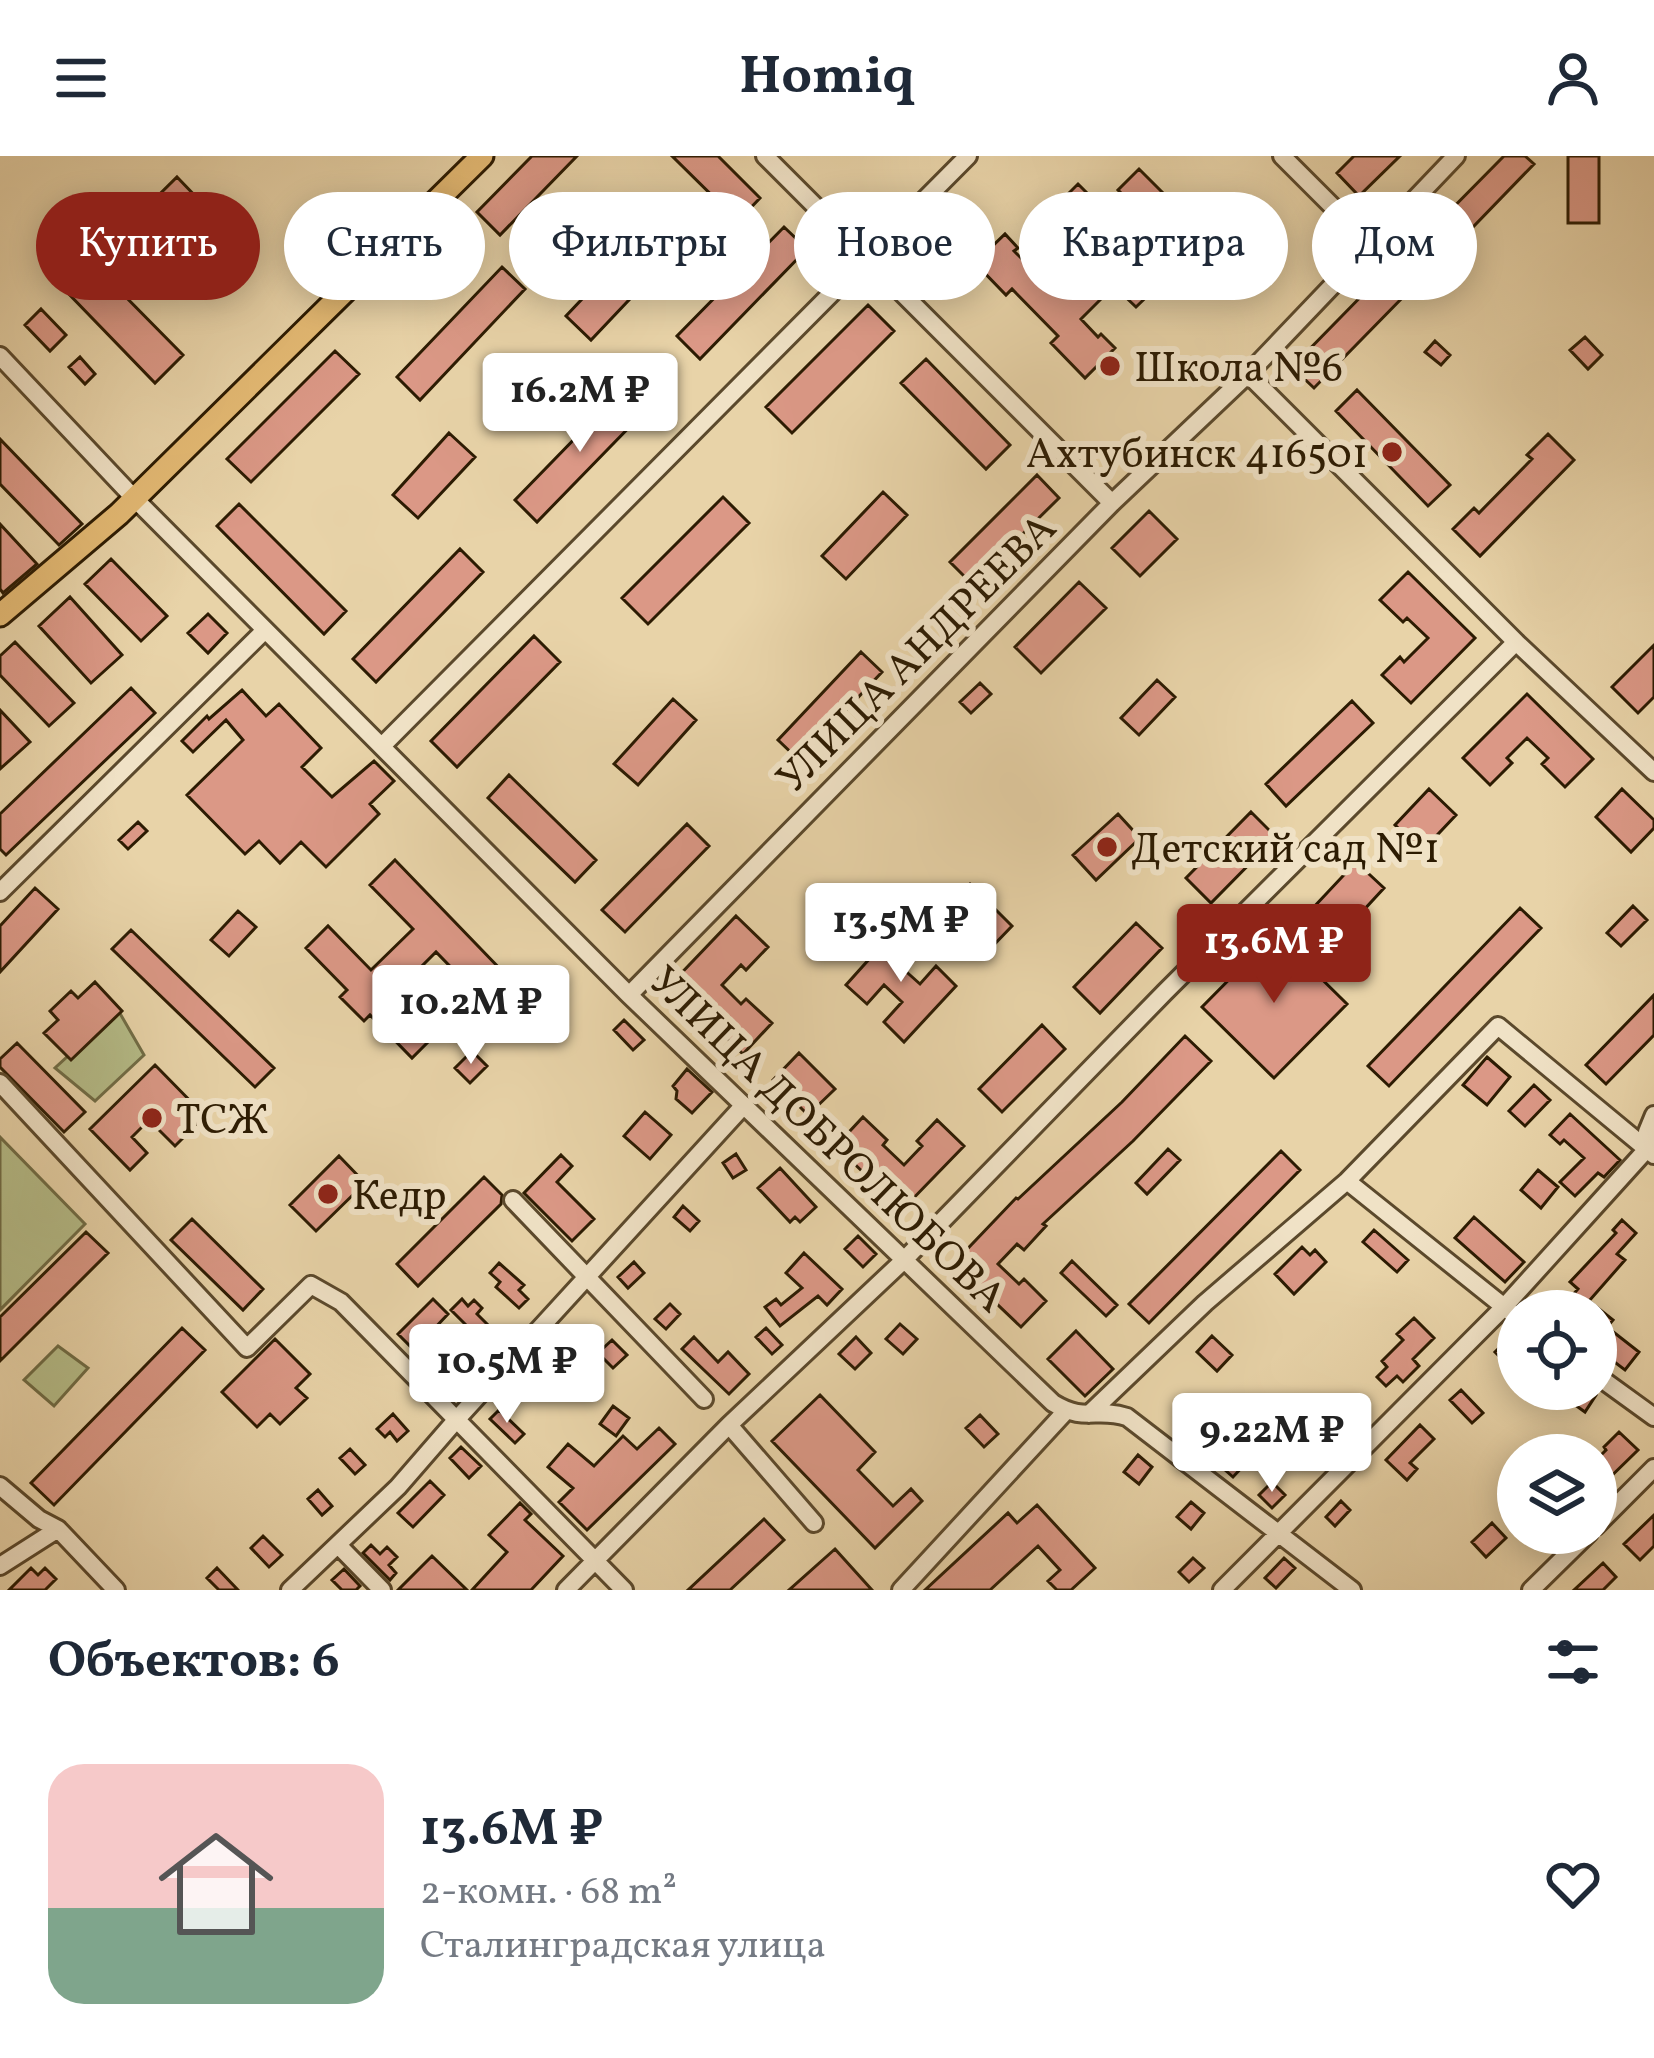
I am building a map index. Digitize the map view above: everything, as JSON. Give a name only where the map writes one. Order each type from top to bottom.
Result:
[{"type":"main road","points":[[0,615],[134,498],[482,156]]},
{"type":"street","points":[[765,156],[801,192]]},
{"type":"street","points":[[932,192],[968,156]]},
{"type":"street","points":[[1282,156],[1318,192]]},
{"type":"street","name":"УЛИЦА АНДРЕЕВА","points":[[1422,192],[1456,156]]},
{"type":"street","points":[[382,746],[825,300]]},
{"type":"street","points":[[909,300],[1112,503]]},
{"type":"street","name":"УЛИЦА АНДРЕЕВА","points":[[629,995],[1112,503],[1319,300]]},
{"type":"street","name":"УЛИЦА ДОБРОЛЮБОВА","points":[[0,356],[134,498],[629,995],[1053,1403],[1076,1416],[1114,1413],[1127,1417],[1352,1590]]},
{"type":"street","points":[[1248,374],[1516,642],[1654,772]]},
{"type":"street","points":[[0,892],[265,630]]},
{"type":"street","points":[[566,1590],[729,1425],[903,1262],[1516,642]]},
{"type":"street","points":[[1088,1415],[1205,1303],[1347,1181],[1498,1026],[1650,1152]]},
{"type":"street","points":[[0,1083],[247,1348],[310,1285],[340,1302],[624,1590]]},
{"type":"street","points":[[290,1590],[398,1487],[745,1105]]},
{"type":"street","points":[[1531,1290],[1650,1152],[1647,1132],[1654,1115]]},
{"type":"street","points":[[1347,1181],[1497,1302]]},
{"type":"street","points":[[513,1200],[704,1399]]},
{"type":"street","points":[[1222,1590],[1497,1326]]},
{"type":"street","points":[[1617,1390],[1654,1417]]},
{"type":"street","points":[[901,1590],[1066,1411]]},
{"type":"street","points":[[729,1425],[814,1523]]},
{"type":"street","points":[[1617,1505],[1654,1468]]},
{"type":"street","points":[[0,1486],[58,1529],[116,1590]]},
{"type":"street","points":[[0,1567],[58,1529]]},
{"type":"street","points":[[338,1545],[382,1590]]},
{"type":"street","points":[[1531,1590],[1567,1554]]},
{"type":"green space","points":[[118,1010],[144,1055],[95,1101],[55,1068]]},
{"type":"green space","points":[[0,1137],[85,1224],[0,1310]]},
{"type":"green space","points":[[58,1346],[88,1368],[54,1406],[24,1380]]},
{"type":"building","points":[[532,156],[577,156],[542,192],[509,192],[509,226],[500,235],[485,220],[485,204]]},
{"type":"building","points":[[672,156],[718,156],[754,192],[709,192]]},
{"type":"building","points":[[1354,156],[1400,156],[1363,192],[1355,192],[1337,173]]},
{"type":"building","points":[[1504,156],[1525,156],[1534,164],[1477,223],[1477,192],[1468,192]]},
{"type":"building","points":[[1568,156],[1599,156],[1599,223],[1568,223]]},
{"type":"building","points":[[1139,169],[1162,192],[1120,192]]},
{"type":"building","points":[[177,177],[191,192],[162,192]]},
{"type":"building","points":[[784,227],[794,237],[794,262],[770,287],[770,241]]},
{"type":"building","points":[[1005,234],[1018,248],[1014,251],[1019,256],[1019,296],[1012,289],[1006,295],[995,284],[995,244]]},
{"type":"building","points":[[502,267],[509,274],[509,300],[515,300],[420,400],[397,377],[470,300],[485,300],[485,285]]},
{"type":"building","points":[[75,300],[129,300],[183,355],[155,383]]},
{"type":"building","points":[[581,300],[629,300],[591,340],[566,316]]},
{"type":"building","points":[[712,300],[757,300],[700,359],[677,336]]},
{"type":"building","points":[[1023,300],[1100,300],[1081,319],[1115,348],[1085,378],[1051,343],[1058,336]]},
{"type":"building","points":[[1358,300],[1400,300],[1314,388],[1292,367]]},
{"type":"building","points":[[868,305],[894,331],[792,433],[766,407]]},
{"type":"building","points":[[41,309],[66,335],[50,351],[25,325]]},
{"type":"building","points":[[1585,337],[1602,355],[1588,369],[1570,350]]},
{"type":"building","points":[[1435,341],[1450,355],[1441,365],[1425,352]]},
{"type":"building","points":[[335,351],[359,374],[251,482],[227,459]]},
{"type":"building","points":[[80,357],[95,374],[85,384],[69,367]]},
{"type":"building","points":[[926,359],[1010,445],[986,469],[901,383]]},
{"type":"building","points":[[532,368],[548,384],[509,424],[493,409]]},
{"type":"building","points":[[624,388],[646,410],[537,522],[515,500]]},
{"type":"building","points":[[1357,390],[1450,485],[1428,506],[1336,411]]},
{"type":"building","points":[[449,433],[475,457],[418,518],[393,495]]},
{"type":"building","points":[[1548,434],[1574,460],[1480,556],[1453,529],[1474,508],[1479,513],[1532,459],[1527,455]]},
{"type":"building","points":[[0,439],[82,524],[59,545],[0,484]]},
{"type":"building","points":[[1037,475],[1059,498],[972,584],[950,562]]},
{"type":"building","points":[[883,492],[907,515],[846,579],[822,556]]},
{"type":"building","points":[[723,497],[749,523],[648,624],[622,598]]},
{"type":"building","points":[[239,504],[346,611],[324,634],[217,526]]},
{"type":"building","points":[[1149,511],[1177,539],[1140,576],[1112,548]]},
{"type":"building","points":[[0,524],[37,564],[3,593],[0,589]]},
{"type":"building","points":[[460,549],[483,572],[376,682],[353,659]]},
{"type":"building","points":[[111,559],[167,616],[141,641],[85,584]]},
{"type":"building","points":[[1408,572],[1475,638],[1411,703],[1382,675],[1400,657],[1404,662],[1428,638],[1380,600]]},
{"type":"building","points":[[1079,582],[1106,608],[1041,673],[1015,647]]},
{"type":"building","points":[[70,597],[122,655],[91,683],[39,626]]},
{"type":"building","points":[[208,614],[227,633],[208,653],[188,633]]},
{"type":"building","points":[[534,636],[560,662],[457,767],[431,741]]},
{"type":"building","points":[[15,642],[74,703],[49,726],[0,675],[0,656]]},
{"type":"building","points":[[1654,645],[1654,697],[1638,713],[1612,687]]},
{"type":"building","points":[[861,652],[882,672],[799,760],[778,740]]},
{"type":"building","points":[[1157,680],[1175,697],[1139,735],[1121,718]]},
{"type":"building","points":[[980,683],[991,694],[971,713],[960,702]]},
{"type":"building","points":[[131,688],[155,713],[6,855],[0,849],[0,814]]},
{"type":"building","points":[[242,690],[266,716],[279,704],[321,748],[302,767],[332,797],[374,761],[394,781],[370,804],[379,814],[326,867],[301,842],[280,863],[259,841],[245,854],[187,795],[243,740],[226,720],[193,752],[182,741]]},
{"type":"building","points":[[1527,694],[1593,759],[1565,787],[1542,764],[1548,758],[1527,738],[1507,758],[1512,763],[1490,785],[1463,758]]},
{"type":"building","points":[[673,699],[696,720],[638,785],[614,764]]},
{"type":"building","points":[[1352,701],[1373,723],[1286,806],[1266,784]]},
{"type":"building","points":[[0,710],[30,742],[0,769]]},
{"type":"building","points":[[509,775],[596,860],[575,882],[488,798]]},
{"type":"building","points":[[1429,789],[1456,815],[1422,851],[1395,825]]},
{"type":"building","points":[[1622,789],[1654,820],[1654,828],[1631,852],[1596,817]]},
{"type":"building","points":[[1251,812],[1276,837],[1211,903],[1186,878]]},
{"type":"building","name":"Детский сад №1","points":[[1118,814],[1140,838],[1096,880],[1073,855]]},
{"type":"building","points":[[138,822],[147,831],[128,849],[119,840]]},
{"type":"building","points":[[687,824],[709,846],[625,932],[602,910]]},
{"type":"building","points":[[395,860],[504,973],[480,997],[436,952],[400,988],[429,1018],[423,1023],[435,1035],[412,1058],[370,1015],[364,1021],[340,997],[347,990],[306,948],[328,926],[371,970],[413,929],[370,885]]},
{"type":"building","points":[[1356,862],[1384,888],[1325,952],[1297,925]]},
{"type":"building","points":[[970,884],[1012,926],[988,951],[961,916],[955,923],[943,911]]},
{"type":"building","points":[[35,888],[58,909],[0,972],[0,926]]},
{"type":"building","points":[[1633,906],[1647,920],[1621,946],[1607,933]]},
{"type":"building","points":[[1520,908],[1541,928],[1389,1086],[1368,1066]]},
{"type":"building","points":[[238,911],[256,927],[229,956],[211,940]]},
{"type":"building","points":[[736,916],[768,947],[746,970],[741,965],[722,985],[741,1004],[746,999],[772,1023],[743,1054],[671,984]]},
{"type":"building","points":[[1136,923],[1162,948],[1100,1013],[1074,987]]},
{"type":"building","points":[[898,927],[919,947],[901,967],[920,984],[936,966],[956,986],[904,1042],[884,1022],[902,1002],[884,985],[867,1004],[846,985]]},
{"type":"building","points":[[131,930],[274,1068],[255,1087],[112,949]]},
{"type":"building","points":[[1273,935],[1347,1004],[1274,1078],[1202,1007]]},
{"type":"building","points":[[95,982],[122,1011],[71,1060],[44,1033],[58,1020],[50,1011],[71,991],[78,998]]},
{"type":"building","points":[[1654,995],[1654,1035],[1606,1084],[1586,1065]]},
{"type":"building","points":[[624,1020],[644,1040],[633,1050],[614,1030]]},
{"type":"building","points":[[1042,1025],[1065,1049],[1002,1112],[979,1089]]},
{"type":"building","points":[[1185,1036],[1211,1061],[1043,1224],[1046,1226],[1024,1250],[1017,1244],[998,1264],[1019,1284],[1024,1279],[1046,1301],[1021,1327],[954,1263]]},
{"type":"building","points":[[17,1043],[85,1112],[64,1132],[0,1067],[0,1059]]},
{"type":"building","points":[[472,1051],[487,1066],[470,1083],[455,1068]]},
{"type":"building","points":[[799,1053],[835,1089],[808,1115],[773,1080]]},
{"type":"building","points":[[1487,1057],[1510,1077],[1487,1105],[1463,1085]]},
{"type":"building","name":"ТСЖ","points":[[155,1065],[205,1116],[175,1146],[149,1120],[132,1137],[147,1153],[130,1170],[90,1129]]},
{"type":"building","points":[[687,1069],[712,1092],[692,1113],[676,1099],[673,1086]]},
{"type":"building","points":[[1534,1085],[1550,1100],[1525,1126],[1509,1111]]},
{"type":"building","points":[[645,1112],[671,1135],[650,1159],[624,1136]]},
{"type":"building","points":[[1570,1114],[1620,1160],[1575,1196],[1560,1182],[1584,1158],[1564,1140],[1560,1144],[1550,1135]]},
{"type":"building","points":[[863,1117],[904,1165],[922,1146],[917,1141],[937,1120],[964,1146],[902,1210],[836,1146]]},
{"type":"building","points":[[1168,1149],[1180,1160],[1147,1194],[1136,1183]]},
{"type":"building","points":[[1281,1151],[1300,1170],[1149,1323],[1129,1304]]},
{"type":"building","points":[[736,1154],[746,1170],[733,1178],[723,1163]]},
{"type":"building","points":[[561,1155],[572,1166],[557,1182],[594,1219],[572,1241],[524,1193]]},
{"type":"building","name":"Кедр","points":[[339,1156],[365,1183],[316,1231],[290,1205]]},
{"type":"building","points":[[780,1168],[816,1207],[800,1222],[795,1217],[790,1222],[758,1188]]},
{"type":"building","points":[[1538,1170],[1558,1187],[1541,1208],[1521,1190]]},
{"type":"building","points":[[484,1177],[502,1195],[501,1204],[418,1286],[397,1264]]},
{"type":"building","points":[[683,1206],[699,1221],[690,1231],[674,1217]]},
{"type":"building","points":[[1474,1217],[1524,1262],[1505,1282],[1455,1238]]},
{"type":"building","points":[[192,1219],[263,1289],[243,1310],[171,1240]]},
{"type":"building","points":[[1622,1220],[1636,1233],[1617,1254],[1625,1260],[1599,1290],[1577,1290],[1570,1282],[1616,1233],[1613,1230]]},
{"type":"building","points":[[1374,1230],[1408,1260],[1397,1272],[1363,1242]]},
{"type":"building","points":[[86,1232],[108,1253],[0,1361],[0,1317]]},
{"type":"building","points":[[858,1236],[876,1254],[863,1267],[845,1249]]},
{"type":"building","points":[[1302,1247],[1310,1255],[1315,1250],[1326,1262],[1294,1294],[1275,1274]]},
{"type":"building","points":[[804,1253],[842,1289],[827,1305],[818,1296],[780,1326],[765,1307],[776,1299],[781,1305],[802,1288],[786,1273]]},
{"type":"building","points":[[1072,1261],[1117,1305],[1106,1316],[1061,1273]]},
{"type":"building","points":[[634,1262],[644,1273],[628,1288],[618,1277]]},
{"type":"building","points":[[499,1263],[524,1285],[519,1290],[528,1299],[519,1308],[496,1287],[500,1282],[490,1273]]},
{"type":"building","points":[[433,1299],[448,1314],[414,1350],[398,1334]]},
{"type":"building","points":[[462,1299],[468,1306],[474,1300],[482,1308],[477,1314],[496,1333],[485,1344],[451,1310]]},
{"type":"building","points":[[670,1304],[680,1314],[666,1329],[655,1319]]},
{"type":"building","points":[[1414,1318],[1434,1338],[1413,1359],[1419,1366],[1403,1382],[1397,1376],[1386,1386],[1377,1377],[1387,1367],[1382,1361],[1403,1340],[1397,1334]]},
{"type":"building","points":[[900,1324],[917,1339],[903,1354],[886,1339]]},
{"type":"building","points":[[182,1328],[205,1350],[54,1505],[31,1483]]},
{"type":"building","points":[[766,1328],[782,1345],[772,1354],[756,1337]]},
{"type":"building","points":[[1076,1331],[1113,1369],[1085,1396],[1048,1359]]},
{"type":"building","points":[[1617,1335],[1639,1352],[1625,1370],[1617,1364]]},
{"type":"building","points":[[1212,1336],[1232,1355],[1217,1371],[1197,1352]]},
{"type":"building","points":[[694,1337],[718,1362],[728,1352],[749,1374],[729,1394],[682,1349]]},
{"type":"building","points":[[856,1337],[871,1353],[855,1369],[839,1354]]},
{"type":"building","points":[[275,1339],[310,1374],[296,1388],[307,1398],[280,1424],[270,1414],[257,1427],[222,1392]]},
{"type":"building","points":[[612,1340],[627,1355],[613,1368],[598,1353]]},
{"type":"building","points":[[572,1341],[589,1358],[580,1367],[563,1351]]},
{"type":"building","points":[[1461,1390],[1483,1413],[1472,1423],[1450,1400]]},
{"type":"building","points":[[820,1395],[875,1452],[858,1470],[893,1506],[911,1489],[922,1501],[875,1548],[772,1441]]},
{"type":"building","points":[[613,1406],[629,1418],[616,1436],[600,1424]]},
{"type":"building","points":[[499,1410],[524,1434],[515,1443],[490,1419]]},
{"type":"building","points":[[1326,1412],[1345,1441],[1334,1451],[1311,1426]]},
{"type":"building","points":[[393,1414],[408,1431],[397,1441],[390,1432],[385,1437],[377,1429]]},
{"type":"building","points":[[980,1415],[998,1434],[984,1447],[966,1428]]},
{"type":"building","points":[[1207,1422],[1218,1432],[1201,1452],[1190,1442]]},
{"type":"building","points":[[1420,1425],[1434,1439],[1410,1463],[1417,1469],[1407,1480],[1386,1460]]},
{"type":"building","points":[[659,1428],[675,1444],[587,1530],[559,1502],[573,1488],[548,1467],[568,1444],[594,1466],[623,1436],[637,1449]]},
{"type":"building","points":[[1617,1434],[1638,1450],[1617,1470]]},
{"type":"building","points":[[461,1447],[481,1466],[469,1478],[450,1458]]},
{"type":"building","points":[[350,1449],[365,1465],[355,1474],[340,1458]]},
{"type":"building","points":[[1236,1453],[1246,1463],[1233,1477],[1223,1468]]},
{"type":"building","points":[[1138,1455],[1152,1467],[1139,1484],[1124,1472]]},
{"type":"building","points":[[430,1481],[444,1495],[413,1527],[398,1513]]},
{"type":"building","points":[[1272,1482],[1285,1495],[1272,1508],[1259,1495]]},
{"type":"building","points":[[318,1490],[332,1506],[322,1515],[308,1499]]},
{"type":"building","points":[[1341,1501],[1350,1510],[1335,1526],[1326,1517]]},
{"type":"building","points":[[1191,1502],[1204,1513],[1191,1529],[1177,1517]]},
{"type":"building","points":[[520,1503],[531,1514],[525,1520],[563,1556],[531,1590],[472,1590],[507,1552],[489,1535]]},
{"type":"building","points":[[1037,1505],[1095,1568],[1071,1590],[1057,1590],[1048,1581],[1060,1570],[1038,1546],[990,1590],[925,1590],[1008,1513],[1017,1523]]},
{"type":"building","points":[[1654,1515],[1654,1546],[1640,1560],[1624,1544]]},
{"type":"building","points":[[764,1519],[784,1540],[730,1590],[688,1590]]},
{"type":"building","points":[[1492,1523],[1497,1528],[1497,1547],[1486,1557],[1472,1542]]},
{"type":"building","points":[[263,1536],[282,1555],[269,1567],[251,1548]]},
{"type":"building","points":[[371,1545],[380,1554],[387,1547],[397,1557],[389,1565],[396,1573],[390,1580],[363,1553]]},
{"type":"building","points":[[835,1549],[872,1590],[789,1590]]},
{"type":"building","points":[[432,1556],[467,1590],[398,1590]]},
{"type":"building","points":[[1193,1558],[1204,1568],[1189,1582],[1179,1572]]},
{"type":"building","points":[[1284,1558],[1295,1568],[1276,1588],[1265,1578]]},
{"type":"building","points":[[1603,1563],[1616,1577],[1603,1590],[1574,1590]]},
{"type":"building","points":[[31,1568],[38,1575],[45,1568],[56,1579],[45,1590],[9,1590]]},
{"type":"building","points":[[217,1568],[238,1590],[219,1590],[207,1578]]},
{"type":"building","points":[[344,1569],[360,1586],[356,1590],[342,1590],[332,1580]]},
{"type":"place","name":"Школа №6","points":[[1110,366]]},
{"type":"place","name":"Ахтубинск 416501","points":[[1392,452]]},
{"type":"place","name":"Детский сад №1","points":[[1107,847]]},
{"type":"place","name":"ТСЖ","points":[[152,1118]]},
{"type":"place","name":"Кедр","points":[[328,1194]]}]
